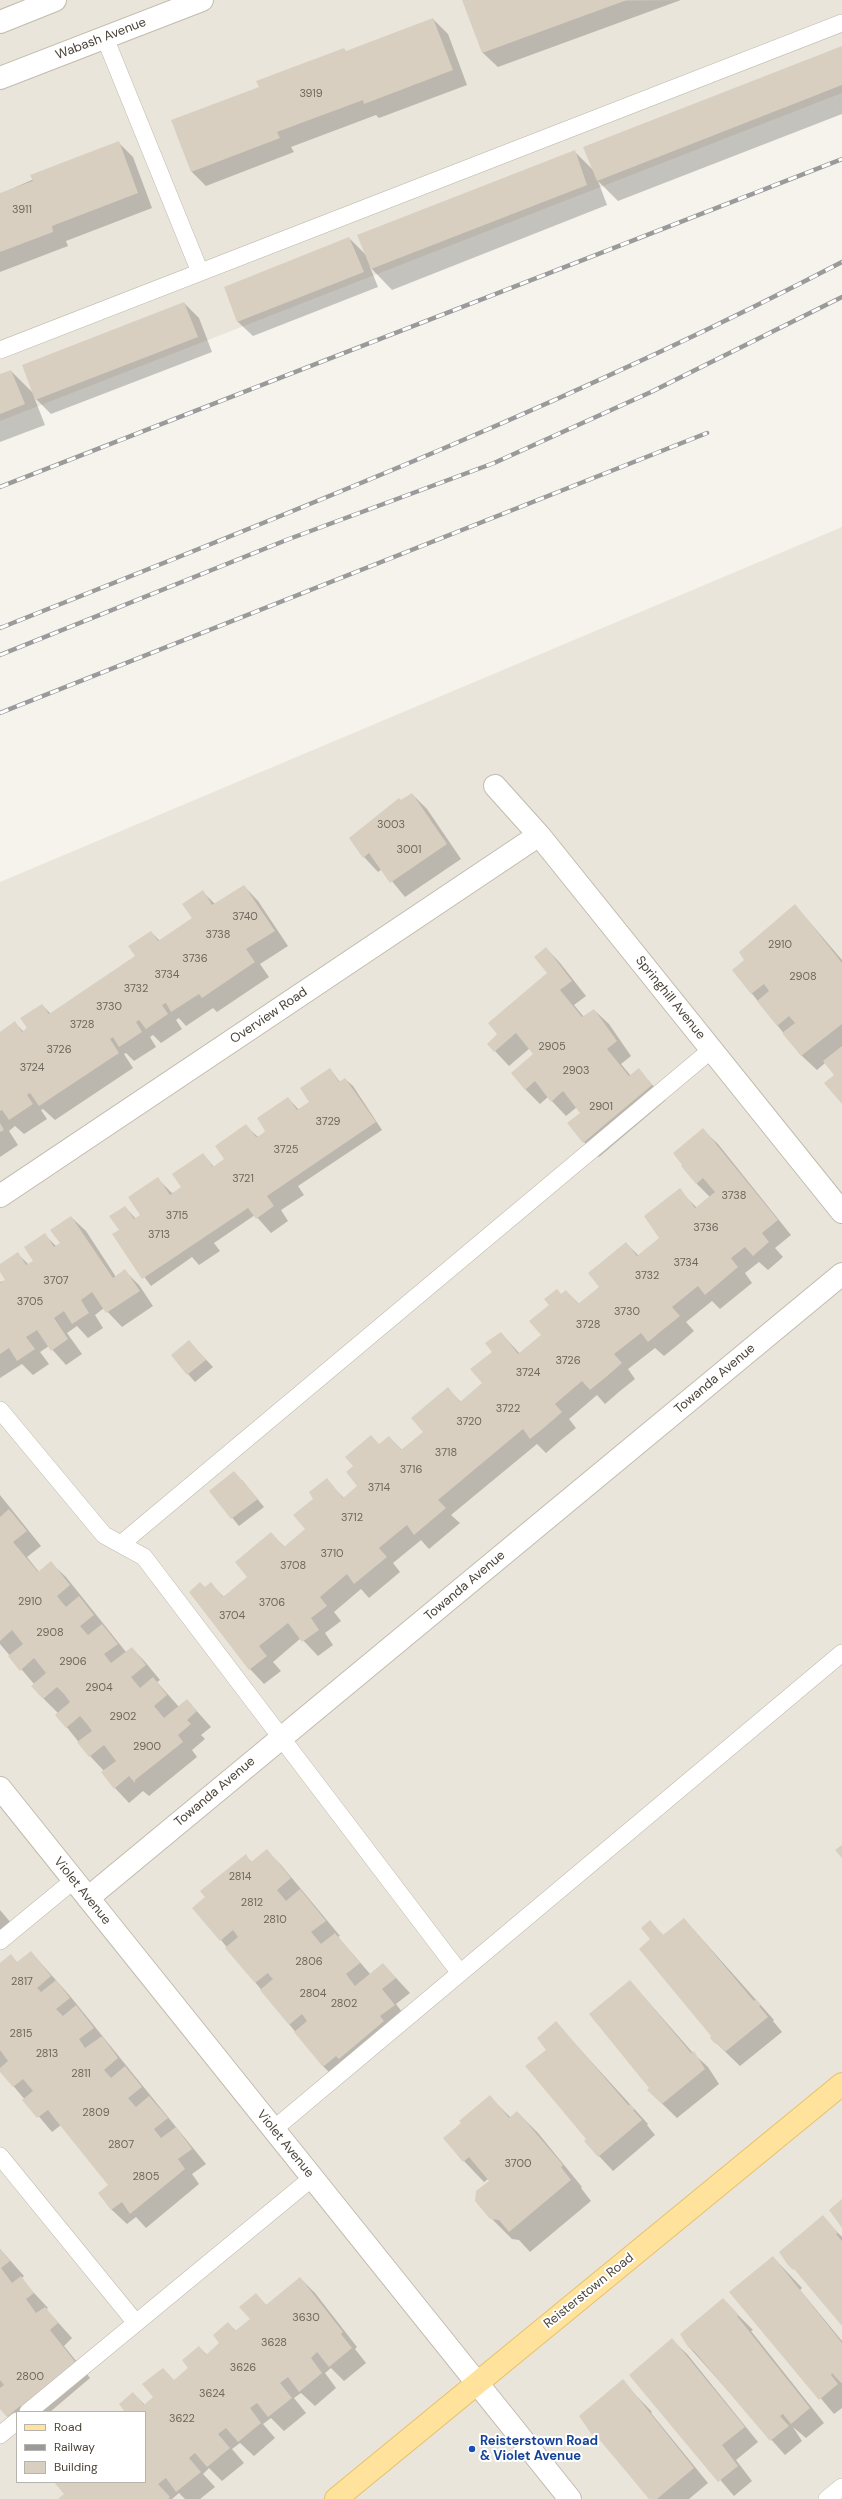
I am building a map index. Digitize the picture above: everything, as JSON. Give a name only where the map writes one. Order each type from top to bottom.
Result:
[{"type":"main road","name":"Reisterstown Road","points":[[336,2499],[842,2084]]},
{"type":"street","points":[[0,22],[55,0]]},
{"type":"street","name":"Wabash Avenue","points":[[0,78],[202,0]]},
{"type":"street","name":"Springhill Avenue","points":[[495,786],[539,835],[842,1212]]},
{"type":"street","name":"Overview Road","points":[[0,1196],[539,835]]},
{"type":"street","name":"Towanda Avenue","points":[[88,1898],[842,1274]]},
{"type":"street","name":"Violet Avenue","points":[[0,1788],[570,2499]]},
{"type":"lane","points":[[0,350],[842,22]]},
{"type":"lane","points":[[105,38],[200,272]]},
{"type":"lane","points":[[122,1544],[711,1050]]},
{"type":"lane","points":[[0,1410],[104,1535],[144,1557],[460,1973]]},
{"type":"lane","points":[[274,2129],[842,1653]]},
{"type":"lane","points":[[0,1941],[74,1880]]},
{"type":"lane","points":[[0,2156],[136,2323]]},
{"type":"lane","points":[[29,2411],[312,2178]]},
{"type":"lane","points":[[0,2435],[16,2422]]},
{"type":"lane","points":[[827,2499],[842,2487]]},
{"type":"shaded area","points":[[0,0],[842,0],[842,93],[0,421]]},
{"type":"shaded area","points":[[842,527],[842,2499],[0,2499],[0,882]]},
{"type":"building","points":[[462,0],[627,0],[482,53]]},
{"type":"building","points":[[433,18],[453,70],[364,104],[363,100],[277,132],[280,138],[191,172],[171,120],[259,87],[256,81],[344,48],[346,51]]},
{"type":"building","points":[[842,46],[842,85],[597,181],[583,147]]},
{"type":"building","points":[[119,141],[138,193],[52,226],[53,232],[0,252],[0,193],[33,181],[30,175]]},
{"type":"building","points":[[575,150],[587,185],[371,269],[357,235]]},
{"type":"building","points":[[349,237],[364,272],[237,322],[224,287]]},
{"type":"building","points":[[184,302],[198,337],[35,400],[22,365]]},
{"type":"building","points":[[11,370],[25,404],[0,414],[0,374]]},
{"type":"building","points":[[412,793],[447,844],[390,883],[369,853],[363,858],[349,838],[399,798],[401,800]]},
{"type":"building","points":[[244,885],[275,931],[246,949],[255,962],[202,998],[199,994],[171,1012],[166,1003],[162,1005],[168,1014],[146,1029],[139,1020],[136,1022],[142,1032],[119,1047],[113,1037],[110,1039],[119,1053],[39,1106],[30,1093],[27,1095],[33,1104],[9,1120],[2,1110],[0,1111],[0,1032],[15,1021],[22,1032],[27,1028],[20,1018],[42,1004],[49,1014],[135,956],[128,946],[151,931],[158,941],[192,918],[182,904],[203,890],[212,905]]},
{"type":"building","points":[[795,904],[842,963],[842,1024],[801,1056],[782,1033],[795,1023],[789,1016],[777,1026],[757,1001],[769,991],[764,984],[751,994],[732,970],[744,960],[739,952]]},
{"type":"building","points":[[546,947],[572,981],[560,990],[582,1017],[594,1009],[617,1041],[607,1049],[629,1076],[639,1068],[652,1085],[583,1143],[567,1123],[580,1113],[563,1091],[551,1102],[535,1081],[525,1090],[511,1073],[533,1054],[516,1033],[494,1052],[487,1044],[497,1034],[488,1023],[547,973],[534,957]]},
{"type":"building","points":[[842,1046],[842,1104],[824,1083],[834,1075],[823,1061]]},
{"type":"building","points":[[330,1068],[339,1082],[345,1078],[376,1122],[267,1196],[274,1206],[256,1219],[248,1208],[142,1279],[112,1234],[119,1230],[109,1216],[125,1206],[134,1219],[140,1215],[128,1197],[158,1177],[170,1195],[181,1187],[172,1174],[203,1153],[213,1167],[224,1159],[215,1146],[246,1124],[256,1137],[261,1135],[265,1131],[257,1118],[288,1097],[297,1110],[309,1102],[300,1088]]},
{"type":"building","points":[[0,1123],[4,1130],[0,1132]]},
{"type":"building","points":[[703,1128],[778,1220],[762,1233],[769,1242],[753,1256],[745,1247],[731,1258],[738,1267],[705,1295],[698,1286],[672,1307],[680,1316],[648,1342],[641,1333],[614,1354],[622,1363],[590,1390],[582,1381],[555,1404],[562,1412],[530,1439],[523,1429],[438,1500],[446,1508],[414,1535],[407,1525],[379,1548],[387,1557],[354,1584],[347,1574],[320,1597],[327,1606],[311,1618],[319,1630],[302,1642],[288,1623],[259,1646],[267,1656],[249,1670],[189,1592],[200,1582],[205,1587],[211,1582],[223,1597],[247,1577],[235,1562],[271,1532],[284,1547],[305,1529],[293,1515],[313,1499],[309,1492],[327,1478],[343,1498],[357,1486],[346,1472],[353,1466],[345,1457],[371,1435],[379,1444],[389,1436],[401,1450],[423,1432],[411,1418],[448,1387],[460,1402],[482,1383],[470,1369],[492,1352],[485,1343],[501,1332],[518,1354],[541,1335],[529,1321],[549,1305],[544,1299],[557,1289],[561,1294],[566,1290],[578,1304],[599,1287],[588,1273],[626,1242],[637,1256],[659,1238],[644,1216],[680,1188],[695,1208],[715,1192],[703,1178],[696,1184],[681,1166],[682,1165],[673,1153]]},
{"type":"building","points":[[71,1216],[113,1278],[125,1269],[140,1291],[106,1313],[92,1292],[81,1300],[89,1313],[72,1324],[64,1311],[54,1318],[68,1339],[51,1351],[37,1330],[26,1337],[35,1349],[17,1361],[9,1348],[0,1354],[0,1283],[5,1280],[0,1272],[0,1264],[18,1252],[26,1265],[33,1261],[24,1247],[45,1233],[54,1247],[60,1243],[50,1230]]},
{"type":"building","points":[[189,1340],[206,1360],[187,1375],[171,1355]]},
{"type":"building","points":[[234,1471],[258,1499],[231,1519],[209,1491]]},
{"type":"building","points":[[9,1509],[27,1531],[13,1542],[38,1572],[51,1561],[70,1585],[57,1596],[66,1607],[79,1596],[94,1615],[80,1626],[88,1635],[102,1624],[118,1644],[104,1654],[111,1663],[132,1647],[146,1665],[131,1677],[140,1688],[153,1677],[167,1695],[154,1706],[164,1718],[187,1699],[197,1711],[187,1720],[191,1724],[178,1735],[183,1742],[135,1780],[135,1783],[129,1776],[114,1789],[101,1772],[116,1761],[104,1745],[89,1757],[77,1742],[92,1731],[87,1724],[80,1716],[66,1728],[55,1715],[70,1702],[64,1694],[57,1687],[43,1699],[31,1686],[46,1673],[34,1658],[20,1671],[8,1656],[23,1644],[12,1630],[0,1641],[0,1517]]},
{"type":"building","points":[[842,1845],[842,1858],[835,1850]]},
{"type":"building","points":[[267,1849],[291,1878],[277,1890],[286,1901],[300,1889],[326,1921],[311,1932],[321,1944],[335,1933],[360,1963],[346,1974],[355,1986],[383,1963],[396,1978],[382,1989],[395,2005],[380,2016],[384,2021],[339,2059],[336,2056],[323,2067],[294,2032],[307,2021],[302,2014],[289,2025],[260,1990],[273,1979],[268,1973],[255,1983],[225,1948],[238,1937],[233,1930],[220,1941],[192,1908],[205,1897],[200,1891],[246,1854],[251,1862]]},
{"type":"building","points":[[684,1918],[754,2001],[756,1999],[761,2005],[759,2006],[768,2017],[725,2052],[716,2042],[715,2044],[710,2038],[711,2036],[639,1949],[650,1939],[641,1928],[650,1920],[663,1935]]},
{"type":"building","points":[[31,1951],[51,1976],[37,1988],[41,1992],[56,1980],[70,1998],[56,2009],[63,2016],[76,2005],[94,2028],[79,2039],[85,2048],[102,2036],[118,2058],[104,2070],[111,2078],[125,2066],[142,2087],[128,2098],[136,2107],[149,2096],[168,2118],[154,2129],[161,2138],[176,2127],[192,2149],[178,2159],[185,2169],[130,2214],[122,2202],[111,2210],[98,2193],[108,2185],[48,2110],[37,2118],[22,2100],[33,2091],[23,2079],[13,2087],[0,2072],[0,2068],[8,2061],[0,2050],[0,1963],[11,1954],[17,1962]]},
{"type":"building","points":[[630,1980],[691,2053],[694,2051],[705,2069],[662,2104],[647,2090],[649,2088],[589,2014]]},
{"type":"building","points":[[556,2021],[629,2106],[630,2104],[635,2109],[633,2110],[642,2120],[598,2157],[584,2141],[586,2139],[525,2066],[546,2050],[537,2038]]},
{"type":"building","points":[[490,2095],[509,2118],[517,2111],[563,2165],[561,2167],[571,2180],[509,2232],[499,2220],[490,2219],[475,2201],[476,2191],[489,2181],[469,2157],[463,2162],[443,2138],[461,2123],[459,2121]]},
{"type":"building","points":[[842,2199],[842,2228],[829,2210]]},
{"type":"building","points":[[823,2215],[838,2233],[836,2234],[842,2241],[842,2326],[794,2269],[793,2270],[788,2265],[779,2252]]},
{"type":"building","points":[[0,2249],[10,2261],[1,2268],[12,2283],[21,2276],[34,2293],[26,2299],[36,2313],[45,2307],[58,2323],[50,2330],[76,2363],[23,2408],[20,2406],[7,2417],[0,2409],[0,2388],[4,2385],[0,2380]]},
{"type":"building","points":[[773,2256],[842,2343],[842,2382],[841,2383],[832,2373],[831,2375],[838,2384],[819,2400],[729,2292]]},
{"type":"building","points":[[300,2277],[343,2332],[341,2334],[352,2348],[329,2367],[317,2352],[311,2358],[322,2373],[299,2392],[288,2377],[280,2383],[292,2398],[268,2417],[257,2403],[250,2408],[261,2423],[238,2442],[226,2428],[218,2434],[230,2448],[207,2467],[195,2453],[189,2458],[201,2472],[176,2492],[166,2478],[158,2484],[170,2497],[168,2499],[58,2499],[64,2494],[55,2483],[146,2483],[146,2411],[124,2411],[119,2404],[133,2392],[144,2405],[153,2397],[142,2384],[163,2368],[174,2380],[188,2368],[182,2360],[199,2346],[206,2355],[219,2343],[213,2335],[228,2322],[235,2331],[250,2319],[239,2307],[256,2293],[266,2305]]},
{"type":"building","points":[[723,2298],[739,2315],[737,2316],[810,2408],[791,2424],[783,2414],[780,2416],[789,2426],[770,2441],[694,2351],[688,2347],[680,2334]]},
{"type":"building","points":[[672,2338],[745,2427],[722,2445],[738,2466],[718,2482],[629,2375]]},
{"type":"building","points":[[623,2379],[694,2468],[657,2499],[649,2499],[594,2433],[592,2435],[579,2416]]},
{"type":"railway","points":[[0,487],[842,159]]},
{"type":"railway","points":[[0,628],[214,543],[426,456],[636,363],[739,314],[842,262]]},
{"type":"railway","points":[[0,655],[289,539],[494,463],[651,392],[842,297]]},
{"type":"railway","points":[[0,713],[707,433]]},
{"type":"place","name":"Reisterstown Road & Violet Avenue","points":[[472,2449]]}]
